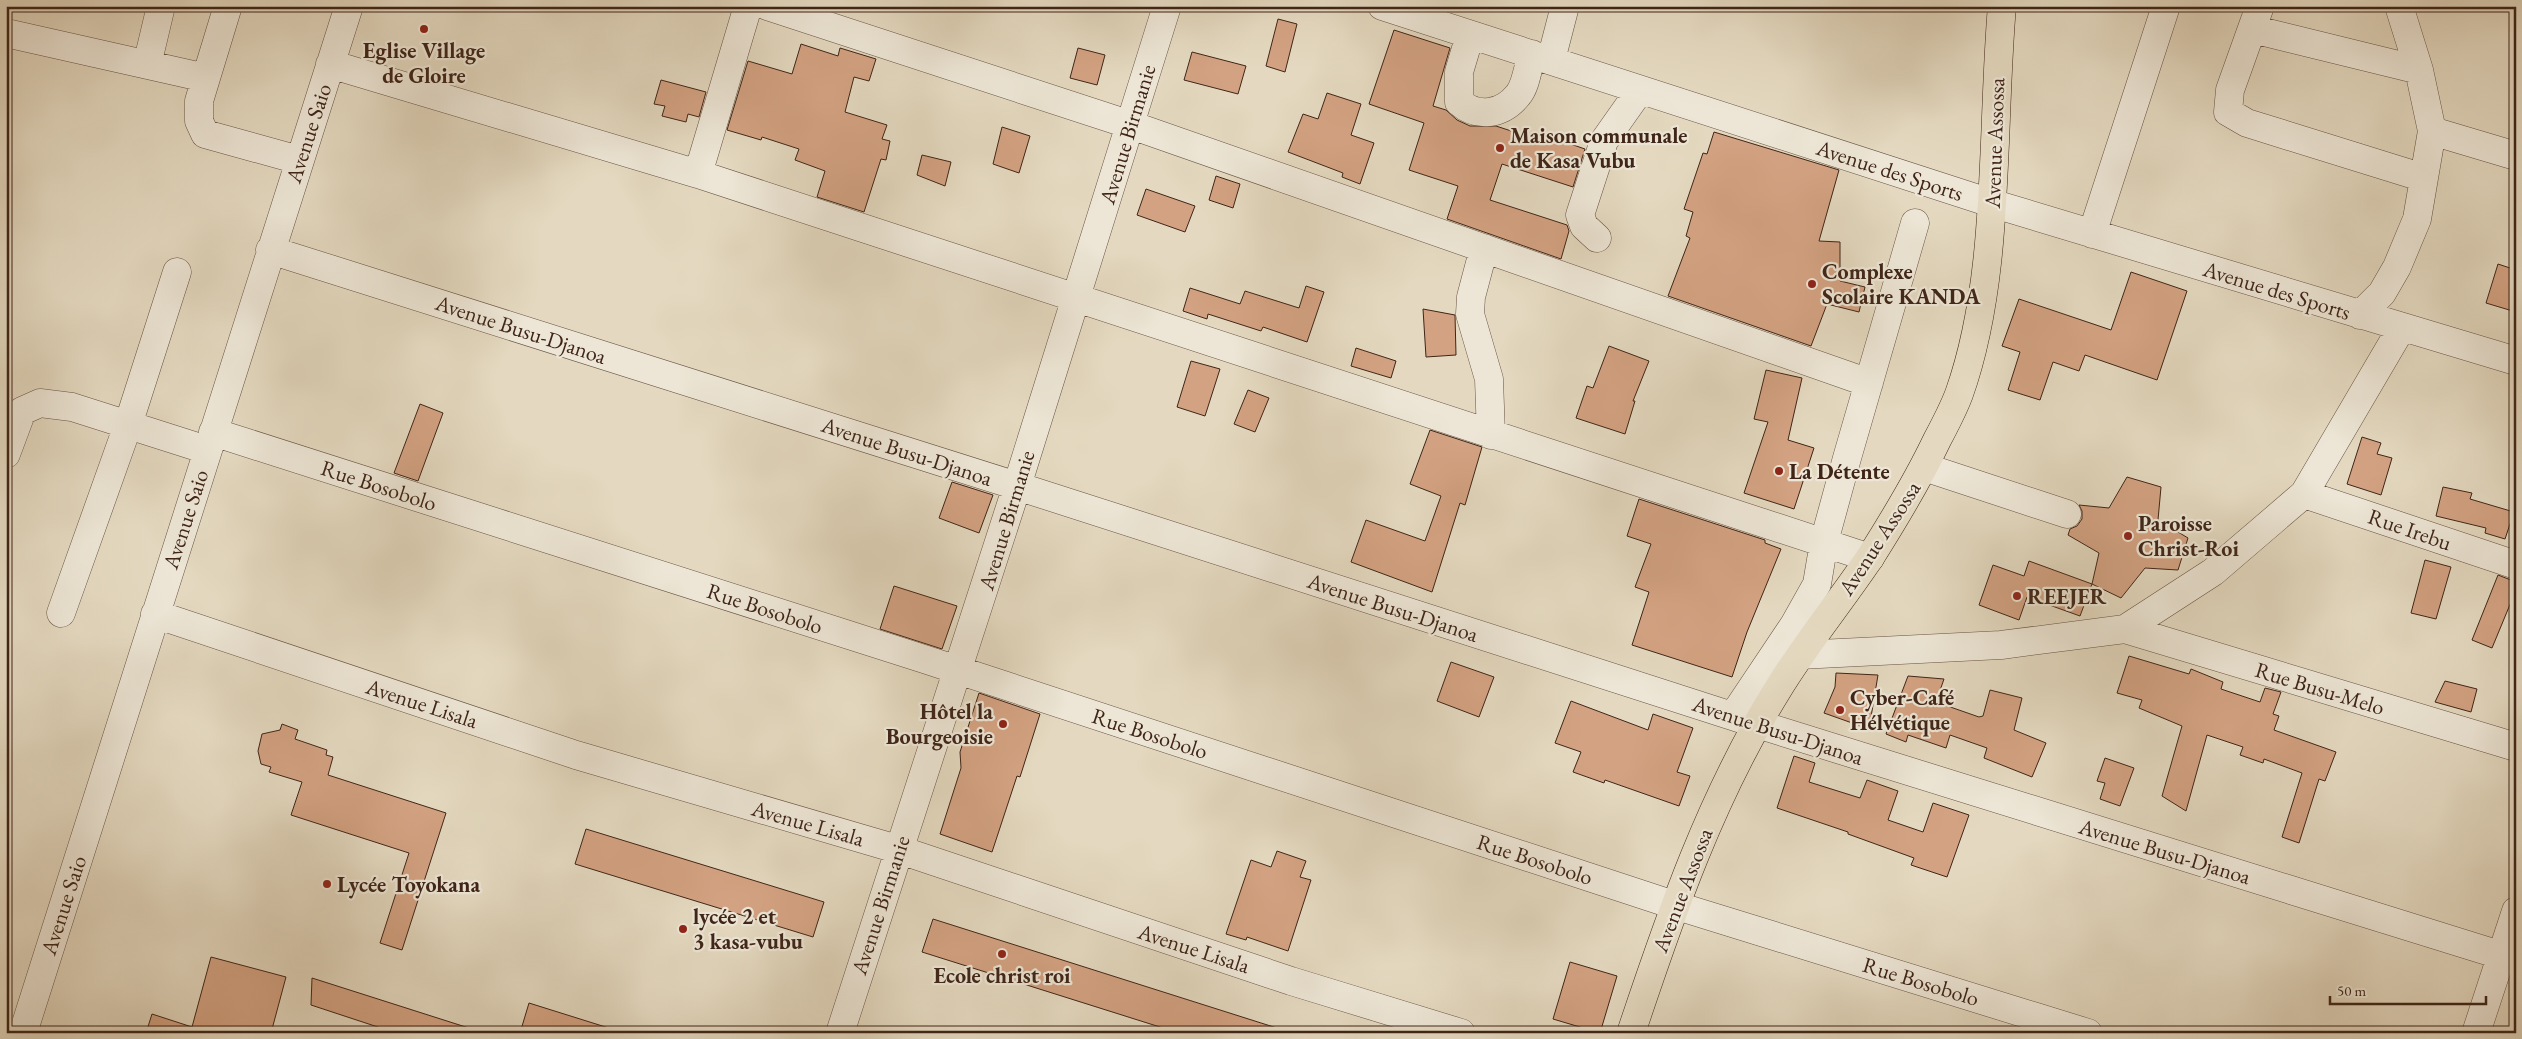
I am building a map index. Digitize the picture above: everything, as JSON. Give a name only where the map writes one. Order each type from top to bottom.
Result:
[{"type":"main road","name":"Avenue Assossa","points":[[1631,1033],[1674,905],[1745,720],[1799,655],[1870,558],[1924,467],[1959,395],[1970,357],[1990,247],[2002,6]]},
{"type":"street","points":[[147,65],[161,6]]},
{"type":"street","name":"Avenue Saio","points":[[23,1033],[349,6]]},
{"type":"street","points":[[698,174],[748,6]]},
{"type":"street","points":[[767,6],[1131,125],[1869,383]]},
{"type":"street","name":"Avenue Birmanie","points":[[840,1033],[897,850],[959,670],[1167,6]]},
{"type":"street","name":"Avenue des Sports","points":[[1382,6],[1991,203],[2516,361]]},
{"type":"street","points":[[1470,35],[1459,72],[1459,102],[1467,109],[1484,113],[1496,112],[1505,107],[1519,94],[1542,57],[1565,6]]},
{"type":"street","points":[[2092,234],[2166,6]]},
{"type":"street","points":[[2360,315],[2382,293],[2398,267],[2417,219],[2432,131],[2419,70],[2399,6]]},
{"type":"street","points":[[227,9],[199,101],[199,120],[206,134],[300,160]]},
{"type":"street","points":[[2419,70],[2256,18],[2230,90],[2228,112],[2247,123],[2424,178]]},
{"type":"street","points":[[6,33],[206,78]]},
{"type":"street","points":[[330,64],[698,174],[1870,558]]},
{"type":"street","points":[[1597,238],[1584,226],[1580,214],[1604,140],[1640,90]]},
{"type":"street","points":[[2432,131],[2516,156]]},
{"type":"street","points":[[1745,720],[1813,596],[1821,571],[1824,542],[1915,224]]},
{"type":"street","points":[[1484,248],[1471,297],[1470,314],[1489,380],[1491,435]]},
{"type":"street","name":"Avenue Busu-Djanoa","points":[[270,250],[1017,486],[1745,720],[2509,957]]},
{"type":"street","points":[[61,613],[128,425],[177,272]]},
{"type":"street","points":[[1799,655],[2001,645],[2125,629],[2212,572],[2304,494],[2361,400],[2402,327]]},
{"type":"street","name":"Rue Bosobolo","points":[[6,454],[22,411],[40,403],[72,407],[128,425],[210,441],[959,670],[1674,905],[2088,1033]]},
{"type":"street","points":[[1924,467],[2067,514]]},
{"type":"street","name":"Rue Irebu","points":[[2304,494],[2516,565]]},
{"type":"street","name":"Avenue Lisala","points":[[155,614],[576,755],[897,850],[1291,981],[1461,1033]]},
{"type":"street","name":"Rue Busu-Melo","points":[[2125,629],[2516,747]]},
{"type":"street","points":[[2476,1033],[2509,957],[2516,911]]},
{"type":"building","points":[[1278,19],[1297,24],[1285,72],[1266,66]]},
{"type":"building","name":"Maison communale de Kasa Vubu","points":[[1394,30],[1450,48],[1433,106],[1446,110],[1457,120],[1470,126],[1496,126],[1551,144],[1553,138],[1585,149],[1573,187],[1502,164],[1490,200],[1567,225],[1569,231],[1561,259],[1447,219],[1458,186],[1409,170],[1424,123],[1369,104]]},
{"type":"building","points":[[801,44],[838,56],[840,48],[876,59],[869,81],[854,77],[845,112],[887,125],[882,139],[890,141],[886,160],[881,159],[864,212],[817,197],[825,171],[795,160],[799,149],[762,137],[761,140],[727,130],[748,61],[792,74]]},
{"type":"building","points":[[1078,48],[1105,55],[1097,85],[1070,78]]},
{"type":"building","points":[[1192,52],[1246,66],[1238,94],[1184,80]]},
{"type":"building","points":[[661,80],[706,92],[699,117],[688,114],[686,122],[662,116],[665,106],[654,104]]},
{"type":"building","points":[[1327,93],[1361,104],[1351,135],[1374,143],[1360,184],[1342,177],[1343,173],[1288,152],[1303,114],[1318,119]]},
{"type":"building","points":[[1002,127],[1030,136],[1019,173],[993,164]]},
{"type":"building","points":[[1714,132],[1839,170],[1819,241],[1840,242],[1840,281],[1865,287],[1859,312],[1827,304],[1811,346],[1668,296],[1690,238],[1686,236],[1693,212],[1684,209],[1703,153],[1707,154]]},
{"type":"building","points":[[922,155],[951,162],[945,186],[917,175]]},
{"type":"building","points":[[1216,176],[1240,184],[1233,208],[1209,200]]},
{"type":"building","points":[[1146,189],[1195,206],[1185,232],[1137,215]]},
{"type":"building","points":[[2498,264],[2516,270],[2516,312],[2486,303]]},
{"type":"building","points":[[2131,272],[2187,291],[2157,380],[2085,355],[2079,371],[2053,362],[2040,400],[2008,390],[2020,352],[2002,346],[2019,299],[2111,330]]},
{"type":"building","points":[[1306,286],[1324,292],[1307,342],[1263,327],[1261,331],[1208,314],[1207,319],[1183,311],[1190,288],[1240,304],[1245,291],[1299,308]]},
{"type":"building","points":[[1423,309],[1455,315],[1456,355],[1426,357]]},
{"type":"building","points":[[1609,346],[1649,361],[1633,401],[1635,401],[1625,434],[1576,418],[1587,386],[1593,388]]},
{"type":"building","points":[[1356,348],[1396,361],[1391,378],[1351,366]]},
{"type":"building","points":[[1191,361],[1220,369],[1205,416],[1177,407]]},
{"type":"building","name":"La Détente","points":[[1766,370],[1802,378],[1788,440],[1814,448],[1794,509],[1744,493],[1768,422],[1754,419]]},
{"type":"building","points":[[1248,390],[1269,398],[1255,432],[1234,424]]},
{"type":"building","points":[[420,404],[443,413],[418,481],[394,473]]},
{"type":"building","points":[[1430,430],[1482,447],[1465,505],[1460,503],[1432,592],[1351,562],[1366,520],[1425,541],[1441,496],[1410,484]]},
{"type":"building","points":[[2362,437],[2381,443],[2377,454],[2392,458],[2381,495],[2347,484]]},
{"type":"building","name":"Paroisse Christ-Roi","points":[[2127,477],[2161,487],[2158,520],[2188,538],[2178,570],[2145,568],[2121,598],[2092,584],[2099,553],[2068,535],[2070,529],[2077,526],[2082,519],[2082,511],[2079,505],[2109,508]]},
{"type":"building","points":[[952,482],[993,495],[979,533],[939,518]]},
{"type":"building","points":[[2443,487],[2472,493],[2470,499],[2514,512],[2505,539],[2485,533],[2486,528],[2436,516]]},
{"type":"building","points":[[1639,499],[1765,540],[1765,543],[1781,549],[1747,632],[1732,677],[1632,645],[1649,592],[1635,587],[1651,544],[1627,536]]},
{"type":"building","points":[[2425,560],[2451,567],[2436,619],[2411,613]]},
{"type":"building","points":[[2029,561],[2092,584],[2080,616],[2027,597],[2019,620],[1979,605],[1993,565],[2024,576]]},
{"type":"building","points":[[2498,575],[2516,582],[2516,590],[2492,648],[2472,640]]},
{"type":"building","points":[[894,586],[957,606],[942,649],[880,629]]},
{"type":"building","points":[[2129,656],[2189,674],[2191,669],[2223,682],[2221,689],[2260,702],[2265,688],[2281,692],[2273,714],[2279,716],[2274,730],[2336,752],[2325,781],[2319,779],[2299,843],[2282,837],[2302,773],[2264,759],[2263,763],[2240,755],[2243,747],[2207,735],[2186,811],[2162,796],[2182,726],[2139,708],[2142,700],[2117,693]]},
{"type":"building","points":[[1451,662],[1494,677],[1479,717],[1437,701]]},
{"type":"building","points":[[1836,673],[1878,675],[1869,729],[1824,713],[1835,687]]},
{"type":"building","points":[[1908,676],[1944,679],[1936,702],[1979,717],[1983,716],[1990,690],[2022,698],[2014,730],[2046,743],[2032,777],[1984,758],[1987,748],[1950,735],[1946,748],[1908,735],[1906,742],[1886,734]]},
{"type":"building","points":[[2445,681],[2477,689],[2471,712],[2435,702]]},
{"type":"building","points":[[979,693],[1040,714],[1020,777],[1017,776],[992,852],[940,834],[961,768],[960,752]]},
{"type":"building","points":[[1571,701],[1648,730],[1653,714],[1693,728],[1677,772],[1690,776],[1679,806],[1605,780],[1604,783],[1573,772],[1581,752],[1555,743]]},
{"type":"building","points":[[282,724],[298,730],[295,739],[327,750],[326,755],[333,757],[328,775],[446,813],[402,950],[380,943],[409,853],[291,815],[302,782],[269,772],[271,767],[261,764],[258,751],[262,734],[280,730]]},
{"type":"building","points":[[1794,756],[1815,763],[1809,782],[1860,798],[1867,780],[1898,791],[1888,820],[1923,832],[1933,803],[1969,815],[1947,877],[1911,865],[1914,858],[1848,834],[1848,832],[1777,808]]},
{"type":"building","points":[[2105,758],[2134,768],[2120,806],[2100,799],[2105,783],[2097,781]]},
{"type":"building","points":[[586,829],[824,902],[813,937],[575,864]]},
{"type":"building","points":[[1277,851],[1306,861],[1300,877],[1311,880],[1288,951],[1247,937],[1246,940],[1226,934],[1251,860],[1271,867]]},
{"type":"building","points":[[933,919],[1280,1029],[1280,1033],[1179,1033],[922,952]]},
{"type":"building","points":[[211,957],[286,977],[271,1033],[146,1033],[152,1014],[192,1027]]},
{"type":"building","points":[[1570,962],[1617,976],[1600,1033],[1553,1019]]},
{"type":"building","points":[[312,978],[472,1029],[471,1033],[396,1033],[311,1005]]},
{"type":"building","points":[[529,1003],[612,1029],[611,1033],[520,1033]]},
{"type":"place","name":"Eglise Village de Gloire","points":[[424,29]]},
{"type":"place","name":"Maison communale de Kasa Vubu","points":[[1500,148]]},
{"type":"place","name":"Complexe Scolaire KANDA","points":[[1812,284]]},
{"type":"place","name":"La Détente","points":[[1779,471]]},
{"type":"place","name":"Paroisse Christ-Roi","points":[[2128,536]]},
{"type":"place","name":"REEJER","points":[[2017,596]]},
{"type":"place","name":"Cyber-Café Hélvétique","points":[[1840,710]]},
{"type":"place","name":"Hôtel la Bourgeoisie","points":[[1003,724]]},
{"type":"place","name":"Lycée Toyokana","points":[[327,884]]},
{"type":"place","name":"lycée 2 et 3 kasa-vubu","points":[[683,929]]},
{"type":"place","name":"Ecole christ roi","points":[[1002,954]]}]
